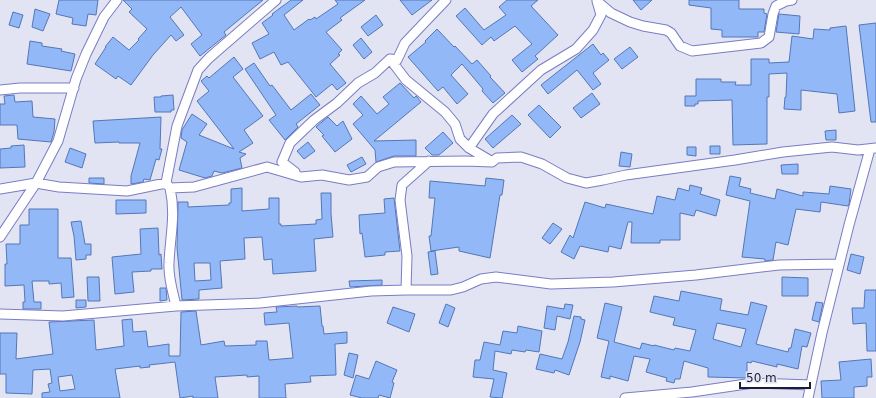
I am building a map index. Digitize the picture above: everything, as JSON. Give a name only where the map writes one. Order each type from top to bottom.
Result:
[{"type":"street","points":[[0,237],[36,183],[58,141],[86,54],[104,17],[117,0]]},
{"type":"street","points":[[176,306],[170,279],[169,264],[173,222],[173,201],[168,185],[177,126],[198,70],[209,58],[276,0]]},
{"type":"street","points":[[390,59],[397,60],[405,43],[446,0]]},
{"type":"street","points":[[597,1],[611,13],[630,22],[666,30],[671,33],[680,46],[692,51],[761,43],[769,37],[776,6],[792,0]]},
{"type":"street","points":[[469,148],[493,114],[541,70],[576,49],[593,30],[600,15],[597,1]]},
{"type":"street","points":[[390,59],[406,80],[445,112],[455,124],[460,139],[469,148],[492,162]]},
{"type":"street","points":[[282,162],[290,144],[314,120],[337,103],[358,84],[375,73],[390,59]]},
{"type":"street","points":[[0,90],[20,88],[74,88]]},
{"type":"street","points":[[267,166],[301,177],[322,175],[348,180],[367,177],[378,168],[394,162],[492,162],[497,158],[522,157],[542,164],[567,178],[586,183],[626,175],[783,152],[832,147],[858,150],[873,148],[839,264],[808,398]]},
{"type":"street","points":[[406,290],[407,256],[400,200],[402,185],[428,161]]},
{"type":"street","points":[[0,189],[36,183],[59,187],[127,191],[168,185],[194,186],[282,162]]},
{"type":"street","points":[[282,162],[301,177]]},
{"type":"street","points":[[0,314],[63,316],[176,306],[260,303],[371,291],[451,290],[463,287],[481,279],[496,277],[551,284],[613,282],[696,275],[779,265],[839,264]]},
{"type":"street","points":[[625,398],[692,392],[753,383],[811,385]]},
{"type":"building","points":[[59,0],[98,0],[96,15],[88,14],[86,26],[72,24],[73,18],[56,14]]},
{"type":"building","points":[[123,0],[263,0],[224,32],[226,35],[200,56],[191,44],[202,35],[181,7],[170,17],[184,35],[176,41],[171,35],[153,55],[131,85],[118,76],[116,79],[95,64],[113,37],[129,50],[147,29],[129,12],[132,9]]},
{"type":"building","points":[[291,0],[303,0],[284,15],[294,30],[309,19],[310,20],[315,17],[316,19],[338,4],[335,0],[365,0],[340,18],[342,20],[326,32],[342,50],[338,54],[340,55],[330,64],[346,83],[337,90],[332,84],[316,97],[288,62],[281,65],[274,52],[260,59],[252,43],[269,34],[262,23]]},
{"type":"building","points":[[400,0],[432,0],[412,15]]},
{"type":"building","points":[[507,0],[538,0],[531,6],[558,35],[535,56],[538,59],[522,72],[512,60],[532,44],[515,26],[494,41],[491,37],[482,45],[456,16],[465,8],[484,30],[506,15],[499,7]]},
{"type":"building","points":[[633,0],[652,0],[641,10]]},
{"type":"building","points":[[689,0],[739,0],[739,9],[764,9],[764,13],[767,14],[764,32],[758,32],[758,37],[722,37],[722,30],[711,29],[711,8],[689,5]]},
{"type":"building","points":[[35,9],[50,14],[43,31],[32,27]]},
{"type":"building","points":[[13,12],[23,15],[19,28],[9,25]]},
{"type":"building","points":[[779,14],[800,16],[799,34],[776,32]]},
{"type":"building","points":[[376,15],[383,25],[368,36],[361,27]]},
{"type":"building","points":[[876,23],[876,122],[871,122],[859,25]]},
{"type":"building","points":[[846,26],[855,111],[839,113],[837,94],[801,90],[801,110],[784,109],[787,73],[769,74],[769,97],[767,97],[767,144],[733,145],[732,100],[698,101],[698,104],[695,104],[695,106],[685,106],[685,96],[696,96],[696,79],[721,79],[721,82],[736,82],[735,85],[751,85],[751,59],[769,59],[769,63],[789,62],[792,36],[813,39],[814,29],[830,30],[830,28]]},
{"type":"building","points":[[437,29],[472,64],[477,60],[505,93],[493,103],[462,64],[451,75],[468,94],[457,104],[443,87],[438,91],[408,57],[426,42],[425,41]]},
{"type":"building","points":[[361,38],[372,52],[364,59],[353,45]]},
{"type":"building","points":[[30,41],[42,43],[42,46],[62,49],[61,51],[75,54],[71,71],[27,64]]},
{"type":"building","points":[[593,44],[601,55],[603,53],[609,60],[593,73],[601,84],[593,90],[577,70],[548,94],[541,85]]},
{"type":"building","points":[[630,47],[638,57],[622,69],[614,59]]},
{"type":"building","points":[[234,57],[243,69],[233,77],[263,116],[244,130],[253,143],[239,152],[246,154],[240,158],[242,168],[222,173],[214,171],[212,176],[205,178],[179,170],[187,142],[181,138],[182,130],[192,114],[207,124],[199,135],[234,149],[197,101],[209,91],[201,81],[207,76],[209,78]]},
{"type":"building","points":[[254,63],[270,86],[272,85],[291,110],[311,94],[320,105],[296,124],[298,127],[285,140],[269,120],[276,115],[245,69]]},
{"type":"building","points":[[400,83],[414,98],[416,96],[421,102],[374,141],[416,140],[416,156],[394,156],[376,162],[375,150],[353,124],[363,115],[353,104],[361,96],[377,114],[389,104],[383,97]]},
{"type":"building","points":[[592,93],[600,104],[581,118],[573,108]]},
{"type":"building","points":[[14,95],[15,102],[32,101],[33,117],[55,119],[54,132],[51,142],[18,139],[17,125],[0,125],[0,104],[5,104],[4,96]]},
{"type":"building","points":[[173,95],[174,110],[171,110],[171,112],[155,112],[154,97]]},
{"type":"building","points":[[539,105],[561,127],[550,138],[528,115]]},
{"type":"building","points":[[512,115],[521,124],[493,148],[485,139]]},
{"type":"building","points":[[161,117],[160,149],[162,149],[159,160],[156,159],[150,180],[144,179],[143,182],[131,184],[131,176],[140,143],[95,143],[93,121]]},
{"type":"building","points":[[328,117],[337,126],[343,121],[352,139],[335,152],[322,136],[324,135],[316,127]]},
{"type":"building","points":[[836,130],[836,140],[826,140],[825,131]]},
{"type":"building","points":[[443,132],[453,143],[439,155],[432,155],[425,148]]},
{"type":"building","points":[[308,142],[315,151],[304,159],[297,151]]},
{"type":"building","points":[[24,145],[25,167],[0,168],[0,149]]},
{"type":"building","points":[[710,146],[720,146],[720,154],[710,154]]},
{"type":"building","points":[[687,147],[696,147],[696,156],[687,155]]},
{"type":"building","points":[[70,148],[86,154],[82,168],[65,162]]},
{"type":"building","points":[[621,152],[632,154],[630,167],[619,166]]},
{"type":"building","points":[[362,157],[366,164],[351,172],[347,165]]},
{"type":"building","points":[[798,164],[798,174],[782,174],[781,165]]},
{"type":"building","points":[[730,176],[741,178],[739,186],[751,189],[750,193],[775,199],[777,189],[803,196],[803,192],[829,194],[830,186],[851,189],[849,204],[848,206],[821,202],[820,212],[796,209],[788,245],[776,242],[773,260],[765,261],[765,259],[742,257],[750,201],[726,195]]},
{"type":"building","points":[[89,178],[104,178],[104,184],[89,183]]},
{"type":"building","points":[[486,178],[504,180],[502,195],[500,195],[490,258],[459,251],[459,247],[431,251],[429,236],[431,236],[435,198],[429,198],[430,181],[485,186]]},
{"type":"building","points":[[690,185],[702,188],[700,194],[720,200],[716,216],[696,210],[694,216],[680,213],[680,240],[660,240],[660,243],[631,243],[632,222],[628,222],[621,249],[609,246],[608,252],[580,246],[574,259],[561,252],[570,235],[573,238],[585,202],[605,208],[606,204],[653,214],[657,196],[675,200],[678,188],[689,191]]},
{"type":"building","points":[[242,188],[242,211],[269,209],[269,198],[279,198],[279,224],[281,224],[281,226],[316,224],[316,220],[322,219],[321,193],[331,193],[333,237],[314,239],[316,271],[273,274],[272,259],[264,260],[262,237],[244,238],[245,259],[220,261],[222,288],[199,290],[199,299],[182,300],[177,248],[178,202],[188,202],[188,207],[229,205],[229,203],[231,203],[231,189]],"holes":[[[194,263],[210,263],[211,280],[195,281]]]},
{"type":"building","points":[[394,198],[400,251],[385,252],[385,255],[365,257],[362,233],[360,234],[359,215],[385,213],[384,199]]},
{"type":"building","points":[[116,200],[146,200],[146,213],[116,214]]},
{"type":"building","points":[[29,209],[58,209],[58,258],[71,258],[74,297],[62,298],[61,283],[49,284],[49,281],[32,281],[34,302],[41,302],[41,309],[23,309],[23,302],[25,302],[24,285],[5,286],[5,264],[7,264],[6,244],[20,244],[20,225],[29,225]]},
{"type":"building","points":[[81,221],[85,244],[91,244],[91,255],[86,255],[86,259],[76,260],[71,222]]},
{"type":"building","points":[[553,223],[562,229],[550,244],[542,238]]},
{"type":"building","points":[[158,228],[159,255],[161,254],[162,269],[132,272],[134,292],[115,294],[112,257],[141,254],[140,229]]},
{"type":"building","points":[[435,251],[438,274],[431,275],[428,252]]},
{"type":"building","points":[[851,254],[864,257],[860,274],[847,270]]},
{"type":"building","points":[[87,277],[99,277],[100,301],[88,301]]},
{"type":"building","points":[[782,277],[808,278],[808,296],[782,296]]},
{"type":"building","points":[[382,280],[382,285],[350,287],[349,281]]},
{"type":"building","points":[[160,288],[166,288],[167,300],[160,301]]},
{"type":"building","points":[[865,290],[876,290],[876,351],[867,351],[866,323],[853,324],[852,308],[864,308]]},
{"type":"building","points":[[681,291],[722,299],[720,310],[748,315],[751,302],[767,306],[756,344],[788,352],[789,348],[791,348],[795,329],[811,333],[807,347],[802,346],[798,369],[777,364],[777,367],[752,361],[751,363],[747,362],[747,378],[708,377],[708,368],[684,361],[680,379],[675,379],[674,383],[666,381],[667,378],[646,372],[650,359],[634,356],[628,381],[610,376],[610,379],[601,377],[609,341],[597,338],[605,303],[622,307],[614,342],[640,349],[642,343],[674,350],[675,348],[690,351],[696,330],[673,325],[675,318],[650,312],[654,296],[679,301]],"holes":[[[717,323],[746,329],[741,347],[713,339]]]},
{"type":"building","points":[[76,300],[86,300],[86,307],[76,308]]},
{"type":"building","points":[[816,302],[823,303],[819,322],[812,320]]},
{"type":"building","points":[[446,304],[455,308],[448,327],[439,323]]},
{"type":"building","points":[[565,304],[573,305],[570,319],[557,316],[555,330],[544,328],[547,306],[564,309]]},
{"type":"building","points":[[320,306],[324,334],[347,332],[347,343],[335,344],[336,375],[310,376],[311,382],[285,384],[286,398],[259,398],[259,376],[247,377],[247,375],[215,377],[218,398],[193,398],[193,396],[180,398],[175,362],[149,365],[150,367],[140,368],[140,366],[115,369],[120,398],[42,398],[42,393],[50,392],[48,384],[52,383],[50,369],[33,370],[32,394],[6,393],[6,374],[0,374],[0,333],[17,333],[16,359],[53,354],[49,322],[94,320],[96,350],[124,346],[122,320],[132,319],[133,332],[146,331],[148,347],[169,344],[169,356],[180,356],[181,312],[196,311],[201,345],[224,341],[225,346],[256,345],[256,341],[267,341],[269,360],[293,358],[289,323],[265,325],[264,313],[277,312],[276,307]],"holes":[[[72,375],[75,389],[60,391],[58,377]]]},
{"type":"building","points":[[393,307],[415,314],[409,332],[387,323]]},
{"type":"building","points":[[574,316],[581,317],[581,319],[585,320],[580,342],[569,375],[555,370],[554,373],[536,369],[540,354],[562,359],[568,342]]},
{"type":"building","points":[[518,326],[542,331],[539,352],[512,350],[511,354],[495,351],[493,370],[507,373],[502,398],[490,397],[494,379],[473,377],[475,360],[480,360],[484,342],[500,345],[503,331],[517,333]]},
{"type":"building","points":[[349,353],[358,355],[353,378],[344,375]]},
{"type":"building","points":[[871,359],[872,377],[867,377],[867,386],[854,387],[854,398],[822,398],[821,381],[841,380],[839,362]]},
{"type":"building","points":[[376,361],[397,370],[392,382],[394,383],[390,398],[379,395],[378,398],[362,398],[350,395],[356,375],[369,379]]}]
